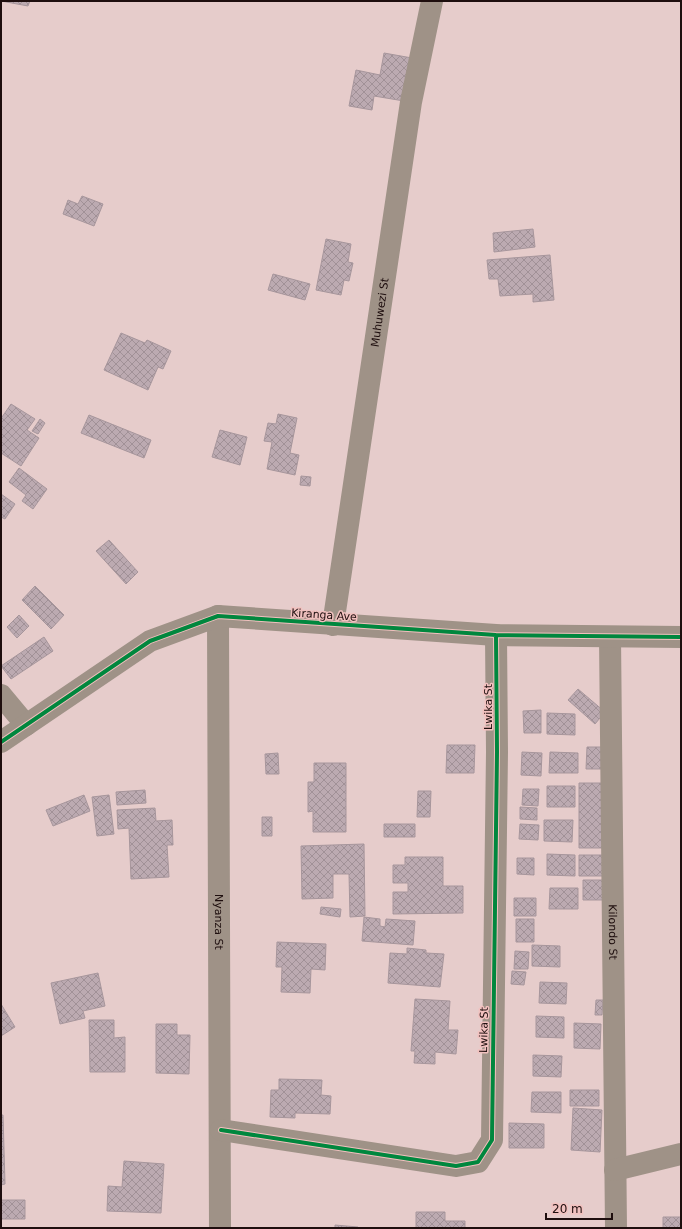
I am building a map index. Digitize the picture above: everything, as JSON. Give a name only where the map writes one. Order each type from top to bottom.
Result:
[{"type":"street","name":"Muhuwezi St","points":[[333,625],[411,102],[432,1]]},
{"type":"street","name":"Kiranga Ave","points":[[1,742],[150,641],[218,616],[496,635],[681,637]]},
{"type":"street","name":"Nyanza St","points":[[218,616],[221,1130],[220,1228]]},
{"type":"street","name":"Lwika St","points":[[221,1130],[456,1166],[478,1162],[492,1140],[497,752],[496,635]]},
{"type":"street","name":"Kilondo St","points":[[610,637],[616,1228]]},
{"type":"street","points":[[1,695],[26,725]]},
{"type":"street","points":[[615,1170],[681,1154]]},
{"type":"building","points":[[1,1],[30,1],[28,6]]},
{"type":"building","points":[[384,53],[412,58],[404,101],[374,96],[372,110],[349,106],[356,70],[380,75]]},
{"type":"building","points":[[82,196],[103,204],[94,226],[63,214],[68,200],[78,204]]},
{"type":"building","points":[[533,229],[535,247],[494,252],[493,233]]},
{"type":"building","points":[[326,239],[351,244],[348,262],[353,263],[349,281],[344,280],[341,295],[316,290]]},
{"type":"building","points":[[550,255],[554,300],[533,302],[533,294],[500,296],[498,279],[489,279],[487,260]]},
{"type":"building","points":[[273,274],[310,284],[305,300],[268,290]]},
{"type":"building","points":[[121,333],[145,343],[147,340],[171,351],[163,369],[158,367],[148,390],[104,370]]},
{"type":"building","points":[[11,404],[35,419],[27,430],[39,438],[21,466],[1,453],[1,416],[2,417]]},
{"type":"building","points":[[278,414],[297,418],[290,453],[299,455],[295,475],[267,469],[272,442],[264,441],[268,423],[276,424]]},
{"type":"building","points":[[89,415],[151,440],[144,458],[81,433]]},
{"type":"building","points":[[40,419],[45,423],[38,434],[32,431]]},
{"type":"building","points":[[220,430],[247,437],[240,465],[212,457]]},
{"type":"building","points":[[19,468],[47,489],[33,509],[22,501],[26,495],[9,482]]},
{"type":"building","points":[[301,476],[311,477],[310,486],[300,485]]},
{"type":"building","points":[[1,494],[15,504],[5,519],[1,517]]},
{"type":"building","points":[[109,540],[138,572],[126,584],[96,551]]},
{"type":"building","points":[[35,586],[64,615],[51,629],[22,600]]},
{"type":"building","points":[[19,615],[29,626],[17,638],[7,627]]},
{"type":"building","points":[[44,637],[53,651],[11,679],[1,666]]},
{"type":"building","points":[[578,689],[605,712],[595,724],[568,700]]},
{"type":"building","points":[[541,710],[541,733],[524,733],[523,711]]},
{"type":"building","points":[[547,713],[575,714],[575,735],[547,734]]},
{"type":"building","points":[[447,745],[475,745],[474,773],[446,773]]},
{"type":"building","points":[[587,747],[602,747],[603,769],[586,769]]},
{"type":"building","points":[[522,752],[542,753],[541,776],[521,775]]},
{"type":"building","points":[[550,752],[578,753],[578,773],[549,773]]},
{"type":"building","points":[[278,753],[279,774],[266,774],[265,754]]},
{"type":"building","points":[[314,763],[346,763],[346,832],[313,832],[313,811],[308,812],[308,782],[314,782]]},
{"type":"building","points":[[579,783],[610,783],[609,848],[579,848]]},
{"type":"building","points":[[547,786],[575,786],[575,807],[547,807]]},
{"type":"building","points":[[523,789],[539,789],[538,806],[522,805]]},
{"type":"building","points":[[145,790],[146,803],[117,805],[116,792]]},
{"type":"building","points":[[418,791],[431,791],[430,817],[417,817]]},
{"type":"building","points":[[84,795],[90,811],[53,826],[46,810]]},
{"type":"building","points":[[109,795],[114,834],[97,836],[92,797]]},
{"type":"building","points":[[520,807],[537,808],[537,820],[520,819]]},
{"type":"building","points":[[155,808],[156,821],[172,820],[173,845],[167,845],[169,877],[131,879],[129,828],[118,829],[117,810]]},
{"type":"building","points":[[262,817],[272,817],[272,836],[262,836]]},
{"type":"building","points":[[544,820],[573,820],[572,842],[544,841]]},
{"type":"building","points":[[384,824],[415,824],[415,837],[384,837]]},
{"type":"building","points":[[520,824],[539,825],[538,840],[519,839]]},
{"type":"building","points":[[364,844],[365,916],[350,917],[349,874],[333,874],[333,898],[302,899],[301,846]]},
{"type":"building","points":[[547,854],[575,855],[575,876],[547,875]]},
{"type":"building","points":[[579,855],[608,855],[608,876],[579,876]]},
{"type":"building","points":[[405,857],[443,857],[443,886],[463,886],[463,913],[393,914],[393,892],[408,892],[408,883],[393,883],[393,865],[405,865]]},
{"type":"building","points":[[517,858],[534,858],[534,875],[517,874]]},
{"type":"building","points":[[583,880],[608,880],[608,900],[583,900]]},
{"type":"building","points":[[550,888],[578,888],[578,909],[549,909]]},
{"type":"building","points":[[514,898],[536,898],[536,916],[514,916]]},
{"type":"building","points":[[321,907],[341,909],[340,917],[320,914]]},
{"type":"building","points":[[364,917],[380,919],[380,926],[385,927],[386,919],[415,921],[413,945],[362,941]]},
{"type":"building","points":[[516,919],[534,919],[534,942],[516,942]]},
{"type":"building","points":[[277,942],[326,944],[325,970],[311,969],[310,993],[281,992],[282,967],[276,967]]},
{"type":"building","points":[[532,945],[560,946],[560,967],[532,966]]},
{"type":"building","points":[[407,948],[426,950],[426,953],[444,954],[440,987],[388,983],[390,953],[407,954]]},
{"type":"building","points":[[515,951],[529,952],[528,969],[514,969]]},
{"type":"building","points":[[512,971],[526,972],[524,985],[511,984]]},
{"type":"building","points":[[98,973],[105,1006],[83,1011],[85,1018],[60,1024],[51,983]]},
{"type":"building","points":[[540,982],[567,983],[566,1004],[539,1003]]},
{"type":"building","points":[[415,999],[450,1001],[448,1030],[458,1030],[456,1054],[435,1052],[435,1064],[414,1063],[415,1051],[411,1051]]},
{"type":"building","points":[[596,1000],[603,1000],[602,1015],[595,1015]]},
{"type":"building","points":[[1,1004],[15,1027],[1,1036]]},
{"type":"building","points":[[536,1016],[564,1017],[564,1038],[536,1037]]},
{"type":"building","points":[[89,1020],[114,1020],[114,1038],[125,1037],[125,1072],[90,1072]]},
{"type":"building","points":[[574,1023],[601,1024],[600,1049],[574,1048]]},
{"type":"building","points":[[156,1024],[177,1024],[177,1035],[190,1035],[189,1074],[156,1073]]},
{"type":"building","points":[[533,1055],[562,1056],[561,1077],[533,1076]]},
{"type":"building","points":[[279,1079],[322,1080],[321,1095],[331,1096],[330,1114],[295,1113],[295,1118],[270,1117],[271,1090],[279,1090]]},
{"type":"building","points":[[570,1090],[599,1090],[599,1106],[570,1106]]},
{"type":"building","points":[[532,1092],[561,1092],[561,1113],[531,1112]]},
{"type":"building","points":[[573,1108],[602,1110],[600,1152],[571,1150]]},
{"type":"building","points":[[1,1115],[3,1115],[5,1184],[1,1185]]},
{"type":"building","points":[[509,1123],[544,1124],[544,1148],[509,1148]]},
{"type":"building","points":[[124,1161],[164,1164],[161,1213],[107,1211],[108,1186],[122,1187]]},
{"type":"building","points":[[1,1200],[25,1200],[25,1219],[1,1219]]},
{"type":"building","points":[[416,1212],[445,1212],[445,1221],[465,1221],[465,1228],[416,1228]]},
{"type":"building","points":[[663,1217],[681,1217],[681,1228],[663,1228]]},
{"type":"building","points":[[335,1225],[358,1227],[358,1228],[335,1228]]},
{"type":"cycle path","points":[[1,742],[150,641],[218,616],[496,635],[681,637]]},
{"type":"cycle path","points":[[221,1130],[456,1166],[478,1162],[492,1140],[497,752],[496,635]]}]
